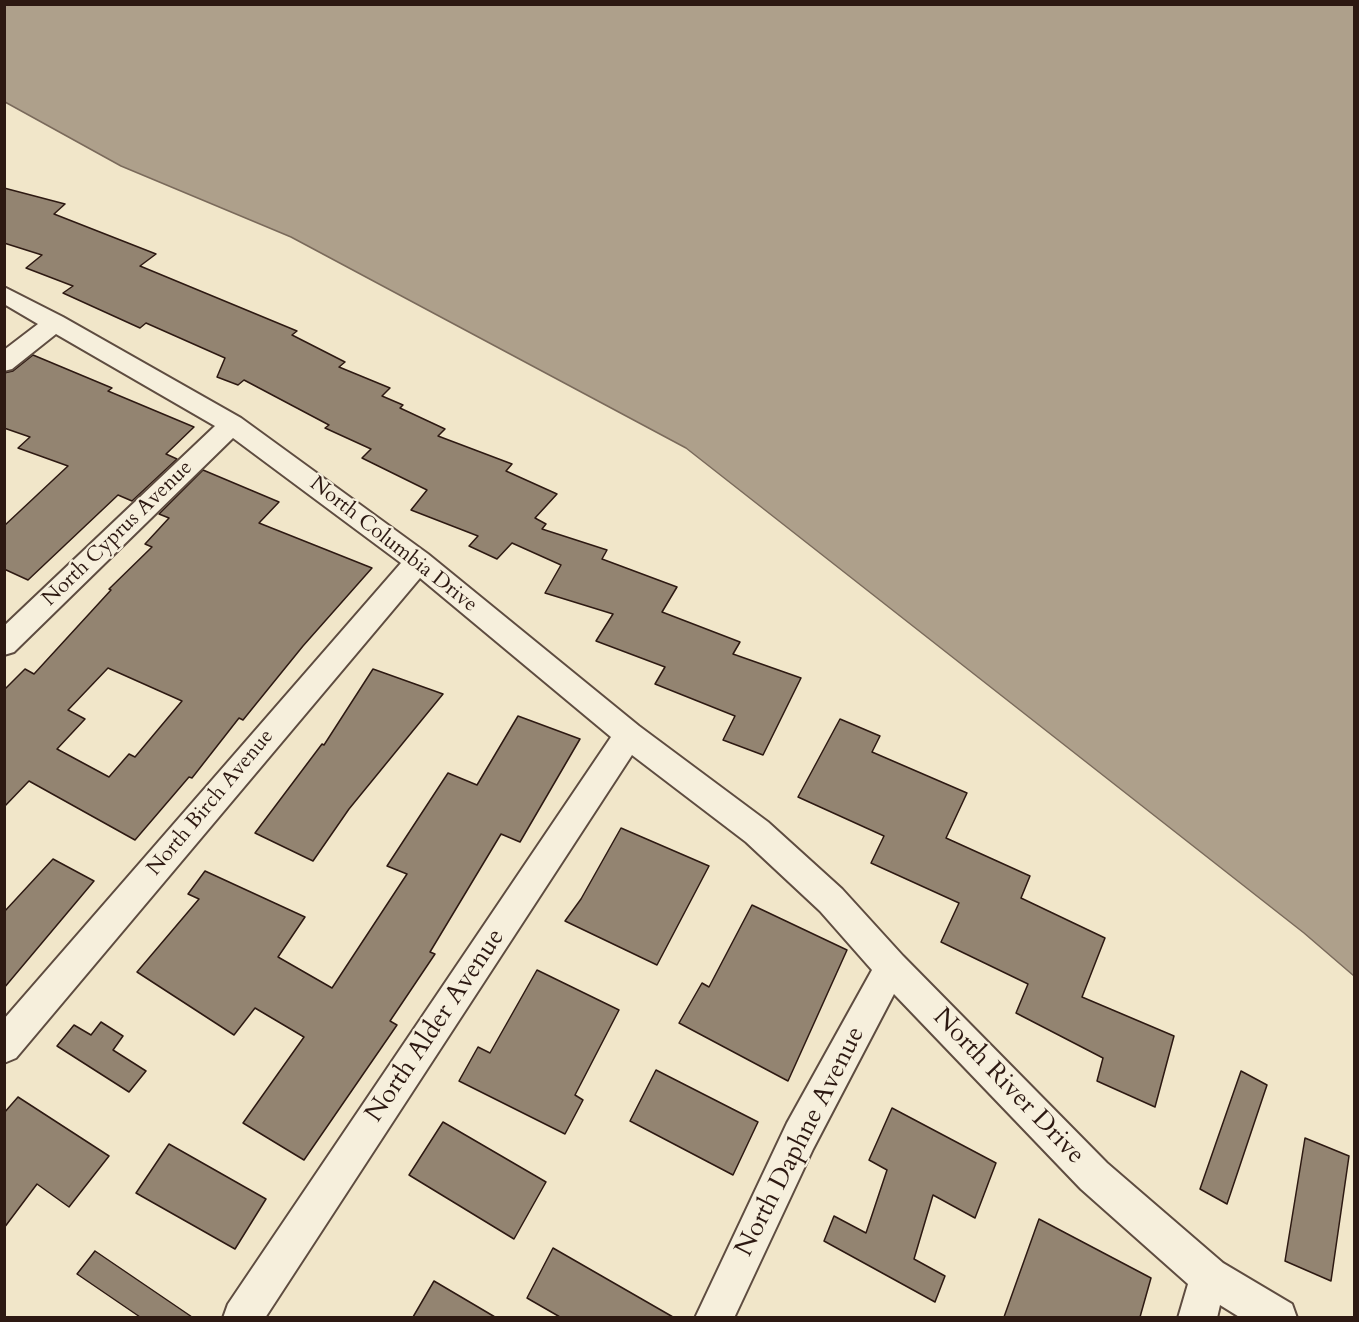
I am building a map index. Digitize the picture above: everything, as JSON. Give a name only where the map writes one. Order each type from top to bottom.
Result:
[{"type":"street","name":"North Columbia Drive","points":[[4,294],[232,424],[418,561],[629,735],[758,832]]},
{"type":"street","points":[[4,363],[55,322]]},
{"type":"street","name":"North Cyprus Avenue","points":[[4,644],[232,424]]},
{"type":"street","name":"North Birch Avenue","points":[[4,1046],[418,561]]},
{"type":"street","name":"North Alder Avenue","points":[[243,1317],[629,735]]},
{"type":"street","name":"North River Drive","points":[[758,832],[831,900],[891,967],[1094,1176],[1209,1277],[1278,1317]]},
{"type":"street","name":"North Daphne Avenue","points":[[714,1317],[800,1136],[891,967]]},
{"type":"street","points":[[1197,1317],[1209,1277]]},
{"type":"shaded area","points":[[5,4],[1354,5],[1354,976],[1304,933],[686,448],[291,237],[121,166],[5,102]]},
{"type":"building","points":[[4,188],[65,204],[54,214],[156,254],[140,266],[297,331],[292,335],[345,362],[339,367],[390,388],[382,396],[403,405],[400,408],[445,429],[438,436],[512,464],[506,471],[557,494],[535,518],[546,524],[542,529],[607,550],[602,559],[677,587],[662,612],[740,642],[733,654],[801,678],[763,755],[723,740],[735,716],[655,684],[665,667],[596,641],[613,614],[545,593],[561,565],[512,543],[497,559],[469,546],[478,536],[411,510],[427,490],[362,458],[371,449],[325,428],[329,425],[244,380],[238,385],[217,377],[225,358],[146,323],[140,328],[63,293],[73,286],[26,268],[42,255],[4,243]]},
{"type":"building","points":[[33,355],[112,388],[108,391],[194,427],[166,454],[177,459],[132,501],[118,495],[28,580],[4,569],[4,526],[68,466],[18,448],[30,437],[4,428],[4,373],[13,371]]},
{"type":"building","points":[[203,470],[279,502],[259,523],[372,568],[303,646],[243,720],[239,718],[192,778],[189,777],[135,840],[29,781],[4,807],[4,690],[25,669],[34,674],[111,590],[109,589],[152,547],[145,544],[169,518],[159,514]],"holes":[[[108,668],[182,701],[135,757],[129,754],[109,777],[57,749],[85,719],[68,710]]]},
{"type":"building","points":[[373,669],[443,694],[349,809],[313,861],[255,833],[322,744],[324,745]]},
{"type":"building","points":[[518,716],[580,739],[520,842],[501,834],[430,952],[435,954],[390,1021],[397,1025],[304,1160],[243,1123],[304,1037],[255,1008],[234,1035],[137,972],[199,899],[188,894],[205,871],[305,917],[278,957],[332,988],[407,874],[387,866],[448,773],[477,785]]},
{"type":"building","points":[[840,719],[880,736],[872,752],[967,793],[946,838],[1030,876],[1021,898],[1105,938],[1082,997],[1174,1036],[1155,1107],[1097,1081],[1103,1058],[1016,1013],[1028,984],[941,942],[959,903],[871,863],[884,836],[798,797]]},
{"type":"building","points":[[621,828],[709,866],[657,965],[565,921],[581,899]]},
{"type":"building","points":[[53,859],[94,881],[4,988],[4,912]]},
{"type":"building","points":[[752,905],[847,950],[788,1081],[679,1023],[702,983],[709,987]]},
{"type":"building","points":[[537,970],[619,1010],[575,1095],[583,1100],[565,1134],[459,1081],[478,1047],[490,1053]]},
{"type":"building","points":[[101,1022],[123,1036],[113,1050],[146,1071],[129,1092],[57,1046],[74,1025],[91,1035]]},
{"type":"building","points":[[656,1070],[758,1122],[733,1175],[630,1121]]},
{"type":"building","points":[[1241,1071],[1267,1085],[1227,1204],[1200,1189]]},
{"type":"building","points":[[18,1097],[109,1156],[69,1207],[37,1184],[4,1228],[4,1113]]},
{"type":"building","points":[[892,1108],[996,1163],[975,1218],[933,1195],[914,1259],[945,1276],[935,1302],[824,1241],[834,1216],[866,1233],[887,1170],[869,1160]]},
{"type":"building","points":[[443,1122],[546,1182],[514,1239],[409,1175]]},
{"type":"building","points":[[1305,1138],[1349,1156],[1331,1281],[1285,1261]]},
{"type":"building","points":[[169,1144],[266,1199],[235,1249],[136,1193]]},
{"type":"building","points":[[1039,1219],[1151,1278],[1140,1317],[1004,1317]]},
{"type":"building","points":[[553,1248],[673,1317],[560,1317],[527,1298]]},
{"type":"building","points":[[95,1251],[192,1317],[140,1317],[77,1274]]},
{"type":"building","points":[[434,1281],[495,1317],[413,1317]]}]
